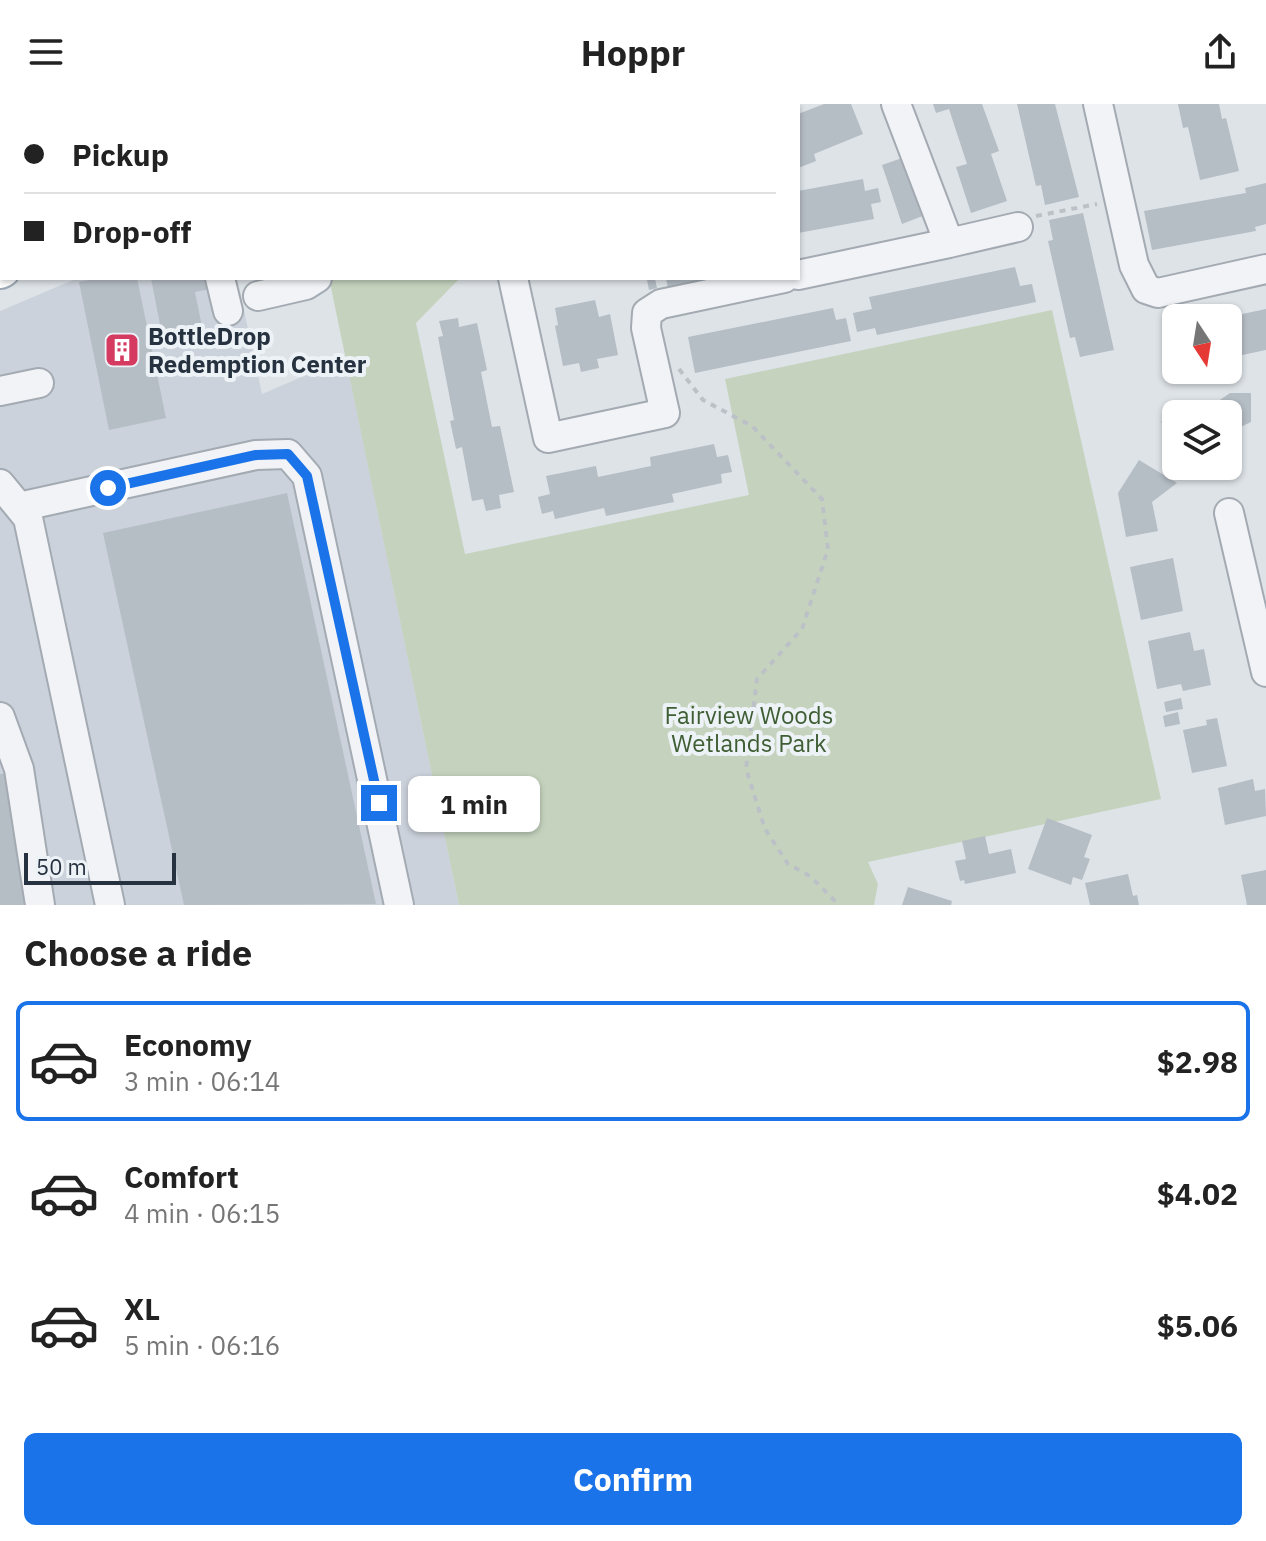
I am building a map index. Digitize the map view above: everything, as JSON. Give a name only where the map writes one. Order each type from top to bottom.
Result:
[{"type":"street","points":[[896,104],[949,243]]},
{"type":"street","points":[[1098,104],[1134,265],[1146,289],[1158,293],[1266,269]]},
{"type":"street","points":[[800,275],[1018,227]]},
{"type":"street","points":[[220,280],[228,311]]},
{"type":"street","points":[[258,296],[306,285],[314,280]]},
{"type":"street","points":[[513,280],[548,438],[665,413],[646,328],[647,313],[661,304],[775,280]]},
{"type":"street","points":[[0,391],[39,383]]},
{"type":"street","points":[[19,507],[256,455],[288,454],[307,476],[399,905]]},
{"type":"street","points":[[0,484],[28,518],[110,905]]},
{"type":"street","points":[[1229,513],[1266,672]]},
{"type":"street","points":[[0,717],[19,769],[40,905]]},
{"type":"path","points":[[1018,227],[1025,219],[1119,199]]},
{"type":"path","points":[[654,364],[671,364],[685,372],[703,400],[752,426],[822,499],[828,549],[802,629],[757,679],[746,769],[765,829],[788,864],[810,876],[839,905]]},
{"type":"shaded area","points":[[73,280],[237,280],[262,394],[346,358],[459,905],[0,905],[0,311]]},
{"type":"green space","name":"Fairview Woods Wetlands Park","points":[[329,280],[458,280],[416,323],[465,554],[749,495],[725,379],[1052,310],[1161,799],[868,862],[878,884],[874,905],[459,905]]},
{"type":"building","points":[[824,104],[851,104],[863,134],[814,154],[816,161],[800,167],[800,113]]},
{"type":"building","points":[[933,104],[982,104],[999,151],[991,154],[1007,201],[971,213],[956,167],[967,164],[949,109],[936,113]]},
{"type":"building","points":[[1017,104],[1055,104],[1079,197],[1045,205],[1041,185],[1036,186]]},
{"type":"building","points":[[1178,104],[1219,104],[1222,119],[1226,118],[1239,171],[1200,180],[1188,127],[1183,128]]},
{"type":"building","points":[[905,157],[925,215],[902,224],[882,165]]},
{"type":"building","points":[[863,179],[865,191],[878,188],[881,202],[871,204],[874,219],[800,233],[800,191]]},
{"type":"building","points":[[1266,183],[1266,224],[1255,227],[1256,231],[1152,250],[1144,211],[1246,193],[1245,188]]},
{"type":"building","points":[[1083,213],[1114,350],[1080,357],[1075,337],[1070,338],[1048,241],[1053,240],[1049,220]]},
{"type":"building","points":[[1015,267],[1020,286],[1032,284],[1036,302],[877,335],[875,328],[857,332],[853,313],[872,309],[869,297]]},
{"type":"building","name":"BottleDrop Redemption Center","points":[[137,280],[166,418],[109,430],[79,282]]},
{"type":"building","points":[[151,280],[208,280],[210,289],[195,292],[202,327],[162,335]]},
{"type":"building","points":[[647,280],[655,280],[657,288],[649,290]]},
{"type":"building","points":[[666,280],[720,280],[669,294]]},
{"type":"building","points":[[595,300],[599,317],[610,314],[618,355],[597,359],[599,368],[581,372],[579,363],[563,366],[555,326],[558,325],[555,308]]},
{"type":"building","points":[[833,308],[836,320],[846,318],[851,341],[695,373],[688,337]]},
{"type":"building","points":[[1266,309],[1266,350],[1242,355],[1242,314]]},
{"type":"building","points":[[458,318],[459,327],[477,323],[487,370],[481,372],[492,427],[500,426],[514,492],[499,495],[501,508],[486,511],[483,499],[472,501],[462,447],[456,449],[450,421],[454,420],[438,337],[443,336],[439,321]]},
{"type":"building","points":[[1230,393],[1251,393],[1251,422],[1242,426],[1242,400],[1220,400]]},
{"type":"building","points":[[714,444],[717,457],[728,455],[732,472],[721,474],[722,483],[672,494],[674,502],[606,516],[604,508],[555,519],[553,511],[542,514],[538,497],[550,494],[546,476],[596,466],[598,477],[651,466],[650,457]]},
{"type":"building","points":[[1139,460],[1162,474],[1162,480],[1177,483],[1152,502],[1158,531],[1126,537],[1118,493]]},
{"type":"building","points":[[287,493],[376,904],[184,905],[103,533]]},
{"type":"building","points":[[1173,558],[1183,611],[1141,620],[1130,567]]},
{"type":"building","points":[[1190,632],[1194,651],[1204,649],[1211,685],[1183,691],[1181,684],[1157,689],[1148,641]]},
{"type":"building","points":[[1181,698],[1183,709],[1166,712],[1164,702]]},
{"type":"building","points":[[1178,712],[1180,724],[1165,727],[1163,716]]},
{"type":"building","points":[[1217,718],[1227,766],[1192,773],[1183,730],[1207,725],[1206,720]]},
{"type":"building","points":[[7,773],[34,905],[0,905],[0,774]]},
{"type":"building","points":[[1253,779],[1255,791],[1265,789],[1266,816],[1225,825],[1218,788]]},
{"type":"building","points":[[1047,818],[1092,835],[1084,857],[1090,859],[1082,880],[1073,877],[1071,885],[1028,869]]},
{"type":"building","points":[[985,836],[989,854],[1011,849],[1016,873],[965,884],[964,880],[960,881],[955,861],[966,859],[962,841]]},
{"type":"building","points":[[1266,870],[1266,905],[1247,905],[1241,875]]},
{"type":"building","points":[[1128,874],[1133,896],[1137,895],[1139,905],[1090,905],[1085,883]]},
{"type":"building","points":[[908,887],[952,901],[951,905],[902,905]]},
{"type":"place","name":"BottleDrop Redemption Center","points":[[122,350]]},
{"type":"route","points":[[108,488],[256,455],[288,454],[307,476],[379,803]]}]
